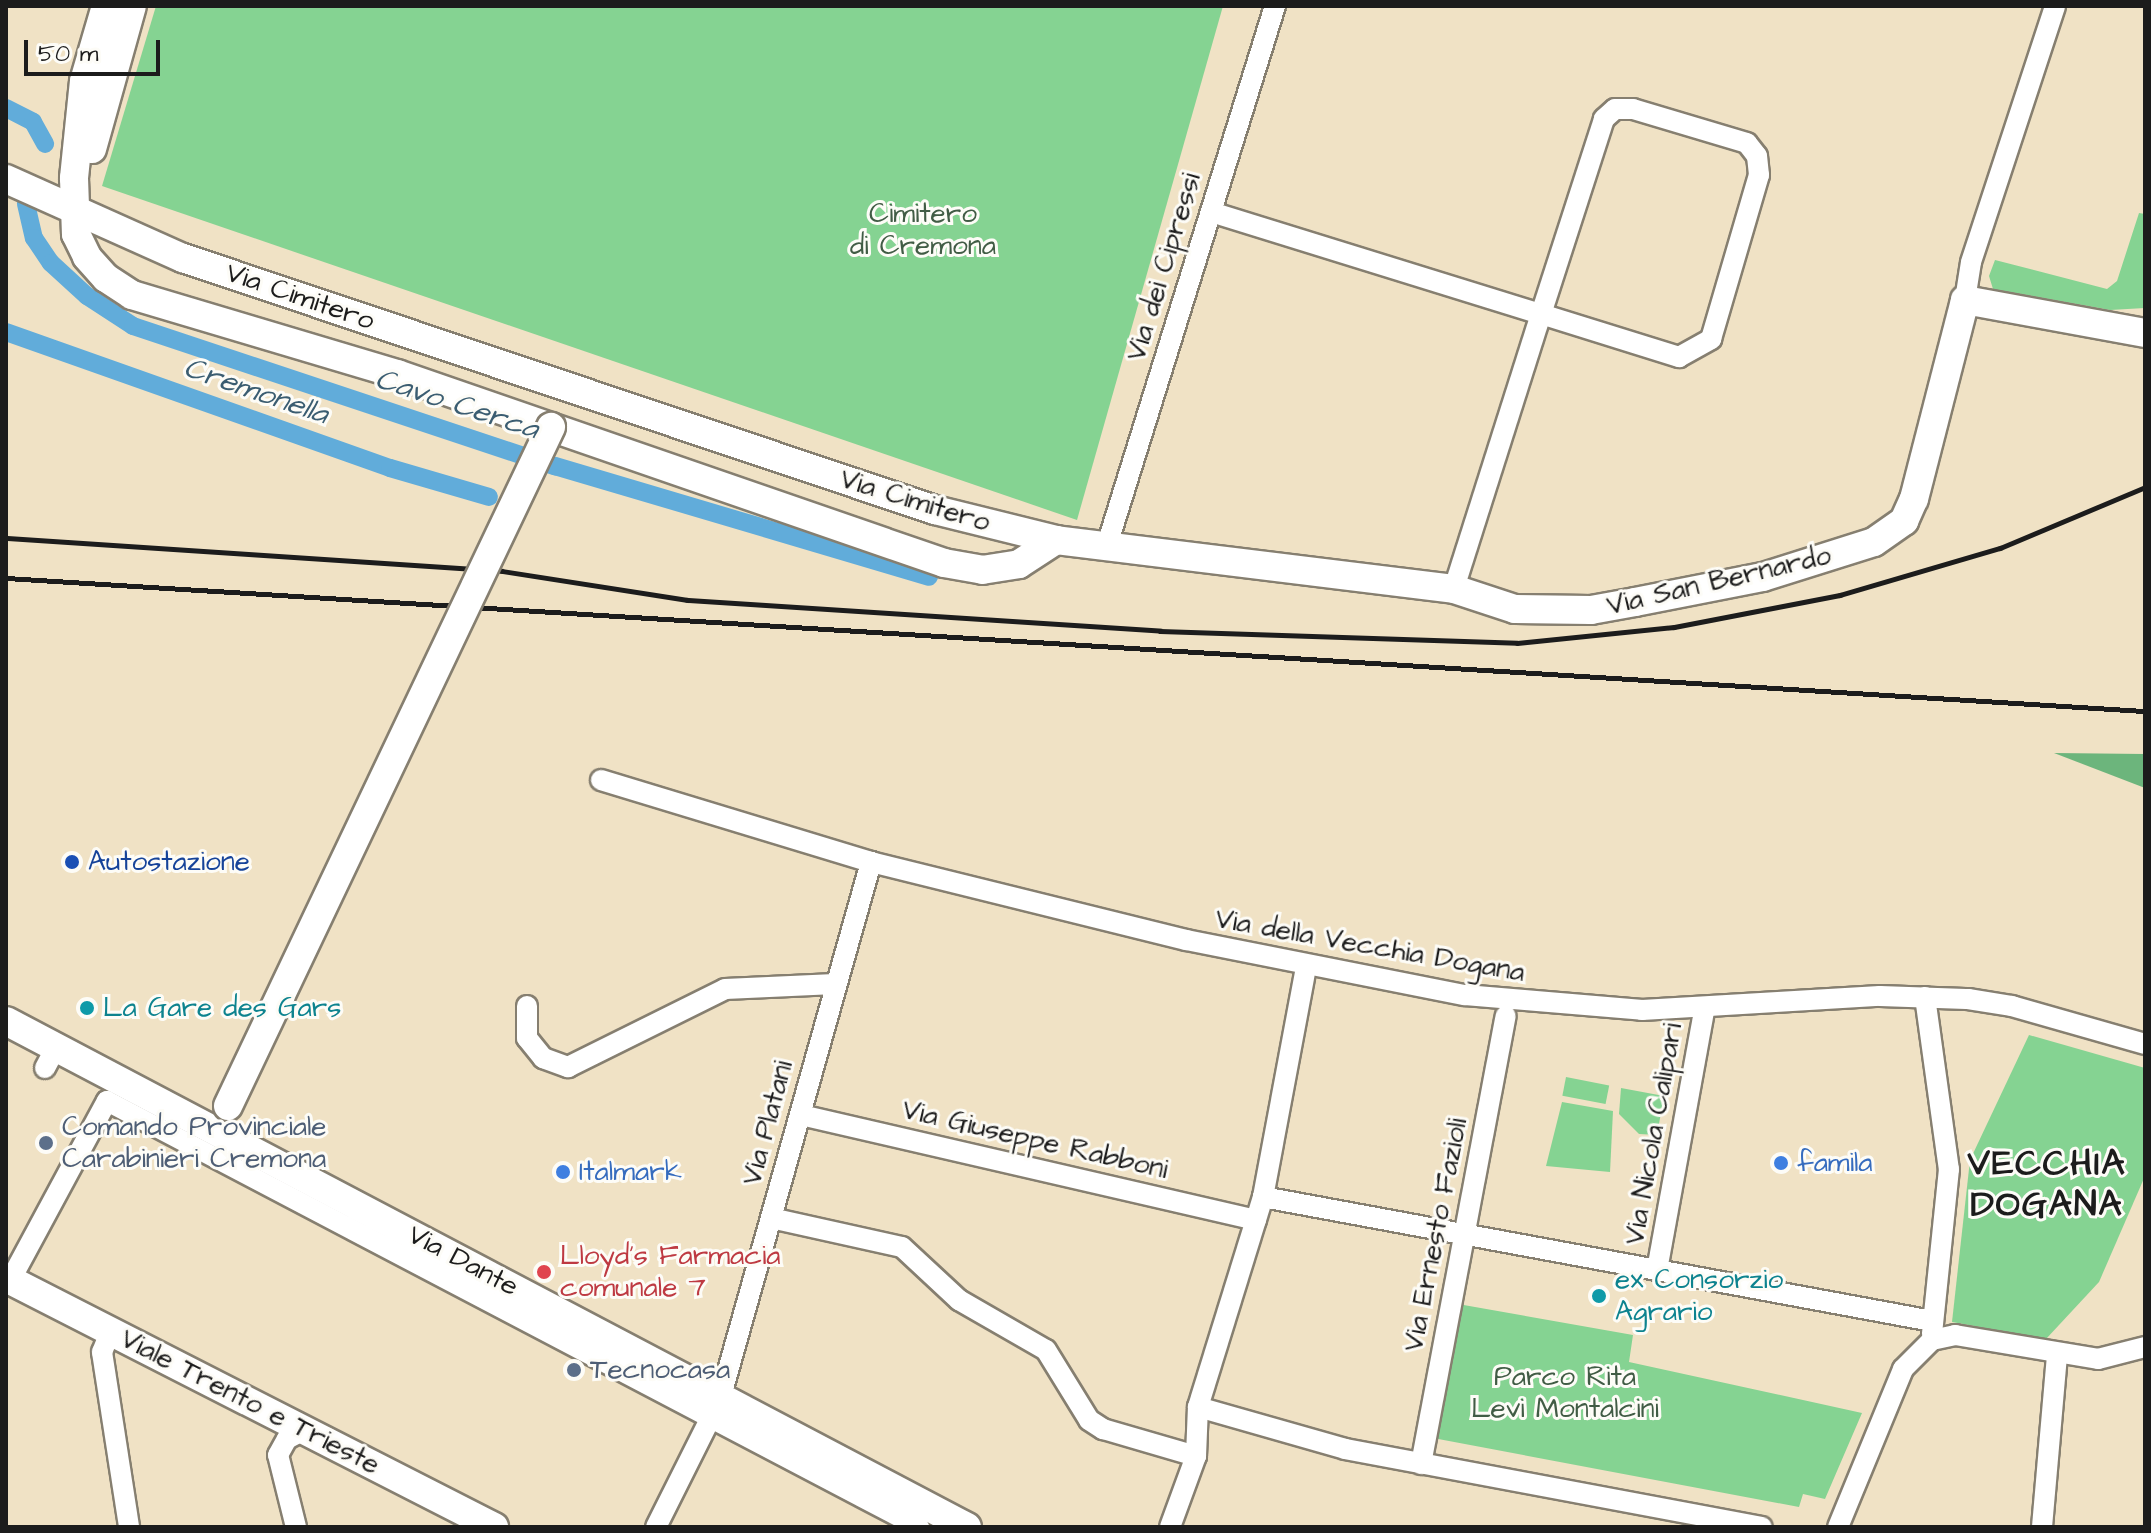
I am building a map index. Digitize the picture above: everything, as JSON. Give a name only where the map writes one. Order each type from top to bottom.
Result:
[{"type":"street","points":[[74,207],[84,81],[106,6]]},
{"type":"street","points":[[74,207],[132,6]]},
{"type":"street","name":"Via dei Cipressi","points":[[1107,545],[1275,6]]},
{"type":"street","points":[[2055,6],[1971,262],[1965,300],[2141,330]]},
{"type":"street","points":[[1211,212],[1541,314],[1679,357],[1698,350],[1711,339],[1759,175],[1757,156],[1747,143],[1633,109],[1615,109],[1604,119],[1541,314],[1454,589]]},
{"type":"street","points":[[6,179],[74,207]]},
{"type":"street","name":"Via Cimitero","points":[[74,207],[76,234],[87,257],[132,295],[551,427],[944,563],[982,570],[1019,564],[1056,540]]},
{"type":"street","name":"Via Cimitero","points":[[74,207],[125,234],[198,263],[935,510],[1056,540],[1107,545]]},
{"type":"street","name":"Via San Bernardo","points":[[1107,545],[1454,589],[1515,609],[1591,610],[1763,577],[1874,542],[1904,521],[1914,499],[1965,300]]},
{"type":"street","points":[[211,1143],[551,427]]},
{"type":"street","name":"Via della Vecchia Dogana","points":[[601,780],[871,862],[1306,967],[1527,1004],[1642,1010],[1925,997],[2012,1006],[2145,1044]]},
{"type":"street","name":"Via Platani","points":[[656,1527],[715,1409],[871,862]]},
{"type":"street","points":[[1170,1527],[1196,1456],[1198,1407],[1263,1197],[1306,967]]},
{"type":"street","points":[[527,1006],[527,1038],[543,1058],[568,1067],[725,989],[835,984]]},
{"type":"street","points":[[1838,1527],[1903,1369],[1932,1330],[1949,1169],[1925,997]]},
{"type":"street","name":"Via Nicola Calipari","points":[[1657,1270],[1705,1007]]},
{"type":"street","name":"Via Ernesto Fazioli","points":[[1421,1464],[1506,1016]]},
{"type":"street","name":"Via Dante","points":[[6,1021],[50,1057],[137,1090],[211,1143]]},
{"type":"street","points":[[9,1278],[107,1101],[137,1090]]},
{"type":"street","name":"Via Dante","points":[[107,1101],[211,1143],[715,1409],[919,1527]]},
{"type":"street","name":"Via Giuseppe Rabboni","points":[[801,1115],[1256,1220]]},
{"type":"street","points":[[1263,1197],[1657,1270],[2057,1354],[2117,1357],[2145,1347]]},
{"type":"street","points":[[771,1218],[902,1247],[959,1300],[1046,1350],[1089,1420],[1103,1429],[1196,1456]]},
{"type":"street","name":"Viale Trento e Trieste","points":[[9,1278],[494,1527]]},
{"type":"street","points":[[111,1330],[102,1352],[129,1527]]},
{"type":"street","points":[[2042,1527],[2057,1354]]},
{"type":"street","points":[[1198,1407],[1345,1449],[1762,1527]]},
{"type":"street","name":"Via Dante","points":[[715,1409],[964,1527]]},
{"type":"street","points":[[296,1527],[278,1455],[287,1439],[306,1429]]},
{"type":"green space","name":"Cimitero di Cremona","points":[[156,6],[1223,6],[1077,520],[102,186]]},
{"type":"green space","points":[[2139,213],[2145,214],[2145,308],[2110,310],[1993,289],[1989,276],[1995,260],[2107,289],[2117,281]]},
{"type":"green space","points":[[2054,753],[2145,754],[2145,788]]},
{"type":"green space","points":[[2029,1035],[2145,1068],[2145,1176],[2099,1282],[2046,1339],[1952,1322],[1970,1160]]},
{"type":"green space","points":[[1566,1077],[1609,1085],[1606,1104],[1562,1096]]},
{"type":"green space","points":[[1621,1088],[1664,1096],[1657,1135],[1639,1134],[1619,1114]]},
{"type":"green space","points":[[1562,1102],[1613,1111],[1610,1172],[1546,1166]]},
{"type":"green space","name":"Parco Rita Levi Montalcini","points":[[1458,1304],[1633,1335],[1629,1362],[1862,1413],[1825,1499],[1803,1494],[1799,1507],[1433,1438]]},
{"type":"waterway","name":"Cavo Cerca","points":[[6,108],[33,122],[45,144]]},
{"type":"waterway","name":"Cavo Cerca","points":[[26,204],[34,238],[51,263],[87,296],[133,326],[555,466],[929,577]]},
{"type":"waterway","name":"Cremonella","points":[[6,332],[390,468],[489,497]]},
{"type":"railway","points":[[6,538],[502,571],[687,600],[1160,631],[1517,643],[1674,627],[1840,595],[2000,548],[2145,487]]},
{"type":"railway","points":[[6,578],[2145,711]]},
{"type":"place","name":"Autostazione","points":[[72,862]]},
{"type":"place","name":"La Gare des Gars","points":[[87,1008]]},
{"type":"place","name":"Comando Provinciale Carabinieri Cremona","points":[[46,1143]]},
{"type":"place","name":"famila","points":[[1781,1163]]},
{"type":"place","name":"Italmark","points":[[563,1172]]},
{"type":"place","name":"Lloyd's Farmacia comunale 7","points":[[544,1272]]},
{"type":"place","name":"ex Consorzio Agrario","points":[[1599,1296]]},
{"type":"place","name":"Tecnocasa","points":[[574,1370]]},
{"type":"district","name":"VECCHIA DOGANA","points":[[2047,1184]]}]
